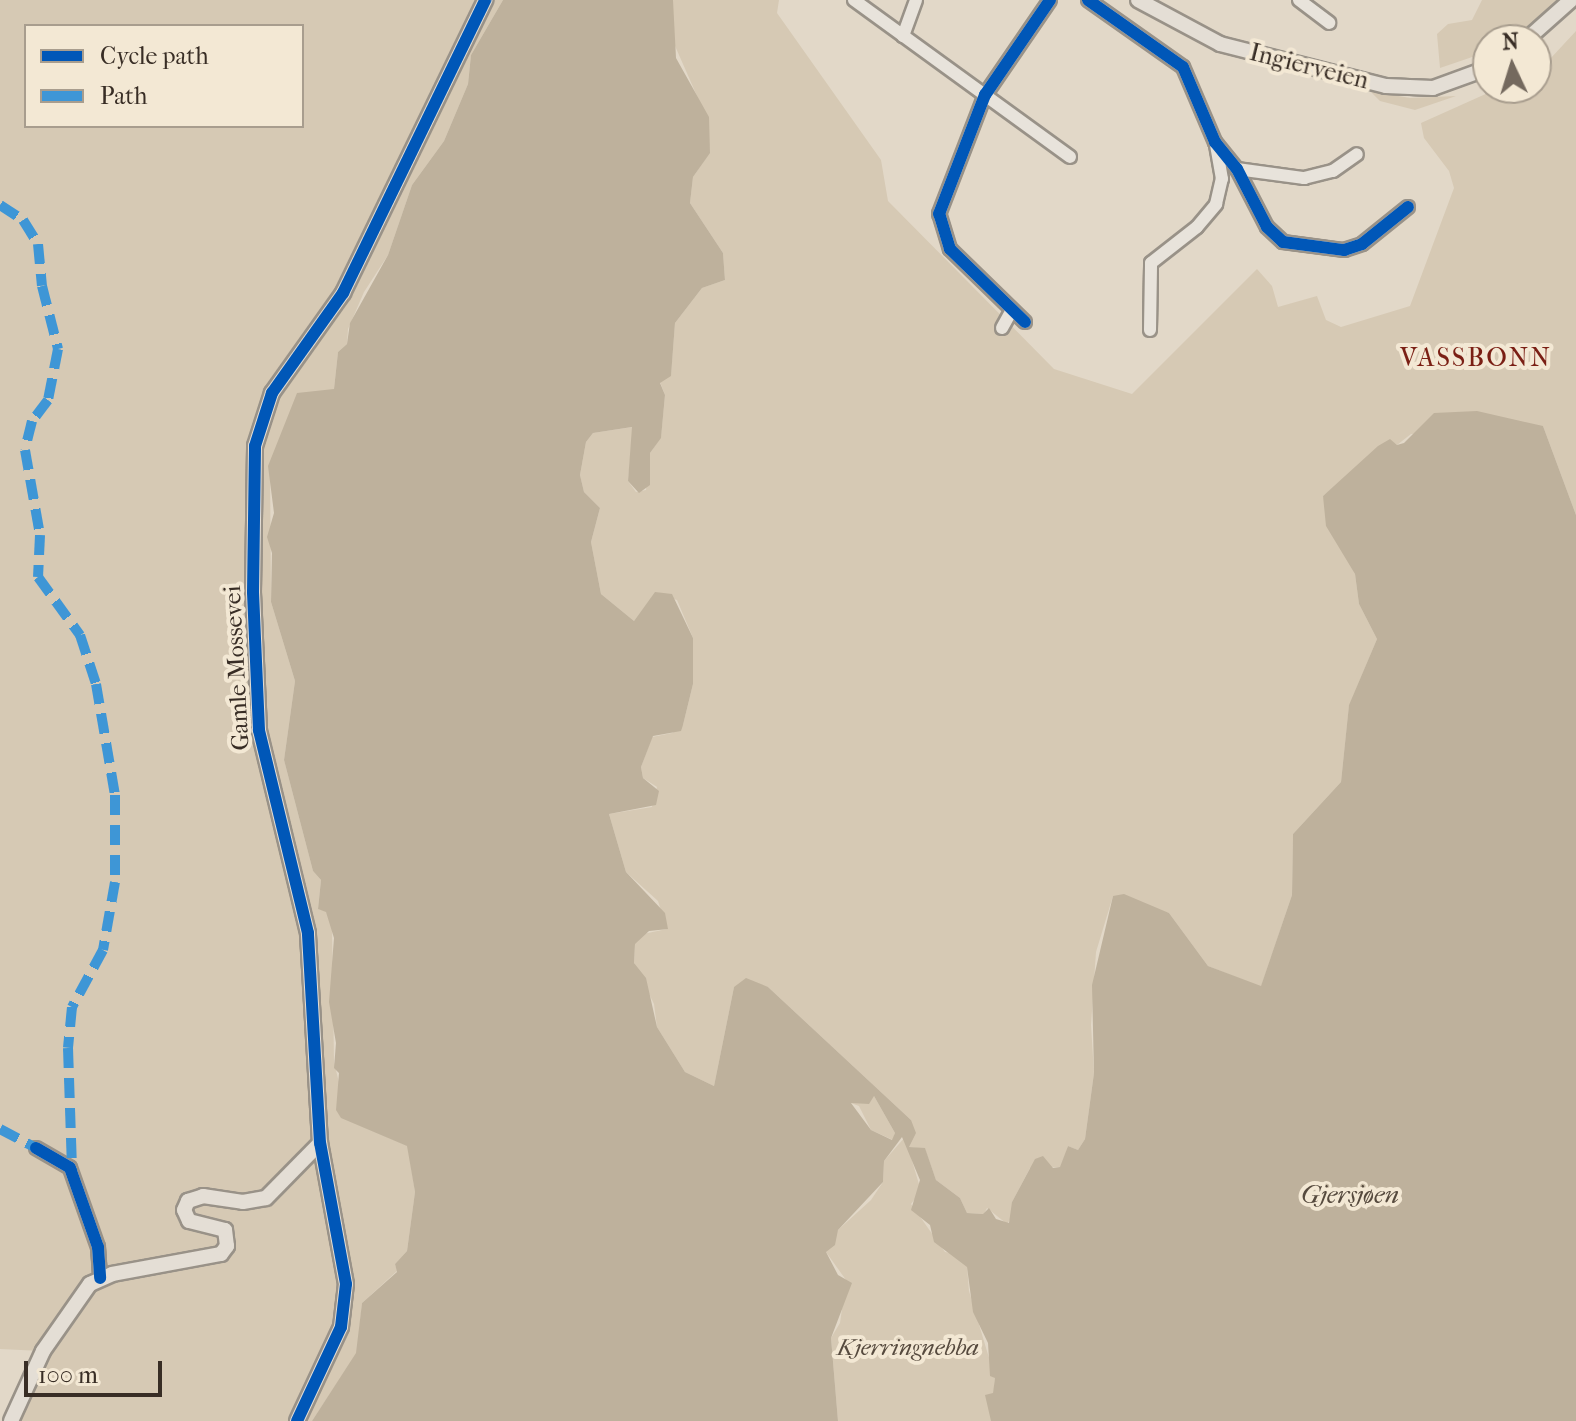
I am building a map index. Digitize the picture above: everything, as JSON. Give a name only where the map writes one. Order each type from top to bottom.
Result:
[{"type":"main road","name":"Gamle Mossevei","points":[[297,1421],[330,1354],[345,1304],[344,1264],[320,1143],[308,933],[258,718],[253,581],[257,431],[272,393],[343,293],[485,0]]},
{"type":"main road","name":"Ingierveien","points":[[1138,0],[1220,44],[1386,86],[1433,88],[1472,74]]},
{"type":"main road","points":[[1544,24],[1571,0]]},
{"type":"main road","points":[[11,1421],[43,1351],[84,1291],[100,1278],[221,1254],[227,1246],[225,1230],[189,1221],[184,1210],[188,1201],[203,1196],[243,1202],[266,1198],[320,1143]]},
{"type":"street","points":[[854,0],[1070,157]]},
{"type":"street","points":[[903,36],[916,0]]},
{"type":"street","points":[[1025,322],[1011,312],[950,249],[939,223],[942,200],[985,95],[1050,0]]},
{"type":"street","points":[[1088,0],[1179,62],[1215,142],[1222,175],[1218,199],[1206,219],[1151,263],[1150,330]]},
{"type":"street","points":[[1299,0],[1329,23]]},
{"type":"street","points":[[1215,142],[1237,169],[1273,235],[1302,247],[1330,251],[1362,244],[1408,207]]},
{"type":"street","points":[[1237,169],[1304,178],[1333,171],[1357,154]]},
{"type":"street","points":[[1002,328],[1011,312]]},
{"type":"street","points":[[36,1148],[70,1168],[98,1247],[100,1278]]},
{"type":"green space","points":[[0,0],[503,0],[471,55],[468,84],[444,141],[412,185],[388,255],[364,292],[348,329],[347,344],[338,352],[334,389],[270,464],[271,602],[295,681],[284,760],[313,871],[321,880],[318,909],[326,911],[332,926],[334,1062],[348,1120],[408,1146],[415,1192],[407,1251],[395,1264],[397,1271],[362,1303],[357,1353],[312,1421],[12,1421],[42,1351],[0,1349]]},
{"type":"green space","points":[[673,0],[779,0],[777,13],[881,160],[888,201],[1054,369],[1132,394],[1257,269],[1272,286],[1278,307],[1317,296],[1326,320],[1341,327],[1410,306],[1454,188],[1449,171],[1424,138],[1421,123],[1472,100],[1472,104],[1552,104],[1552,57],[1576,31],[1576,515],[1543,426],[1411,434],[1397,445],[1390,440],[1323,496],[1355,574],[1359,604],[1377,639],[1349,706],[1341,782],[1293,834],[1292,895],[1261,987],[1208,966],[1169,913],[1113,896],[1096,952],[1091,1025],[1094,1073],[1085,1139],[1078,1150],[1068,1146],[1061,1167],[1030,1168],[1012,1202],[1014,1214],[1007,1224],[987,1208],[984,1214],[967,1213],[960,1198],[936,1180],[925,1149],[909,1147],[911,1120],[768,987],[734,987],[714,1086],[685,1072],[657,1027],[654,1004],[634,963],[635,943],[643,934],[667,929],[658,901],[626,872],[609,814],[652,807],[657,787],[643,778],[641,767],[652,737],[672,733],[683,725],[693,684],[693,638],[677,600],[655,593],[634,621],[601,594],[591,542],[600,508],[584,492],[580,475],[586,442],[593,433],[633,427],[628,481],[636,492],[646,490],[650,453],[661,437],[665,395],[660,382],[671,375],[675,323],[702,288],[725,280],[723,253],[690,203],[693,177],[710,152],[704,112],[672,39]]},
{"type":"green space","points":[[1482,0],[1559,0],[1531,24],[1472,24],[1472,57],[1440,68],[1437,34],[1448,24],[1472,20]]},
{"type":"green space","points":[[1370,91],[1410,98],[1456,96],[1415,110],[1380,101]]},
{"type":"green space","points":[[874,1096],[895,1133],[893,1140],[871,1130],[859,1106],[851,1103]]},
{"type":"green space","name":"Kjerringnebba","points":[[905,1137],[921,1191],[911,1204],[945,1252],[956,1254],[967,1266],[969,1291],[995,1378],[991,1421],[838,1421],[831,1338],[840,1323],[846,1280],[826,1252],[838,1230],[871,1200],[883,1182],[884,1161]]},
{"type":"water","name":"Gjersjøen","points":[[503,0],[673,0],[676,58],[709,117],[710,153],[693,177],[690,203],[723,253],[725,280],[702,288],[675,323],[671,376],[660,383],[665,395],[661,438],[650,453],[650,485],[639,493],[628,481],[632,427],[593,433],[586,442],[580,475],[584,492],[600,508],[591,542],[601,594],[634,621],[655,592],[672,594],[693,638],[693,684],[681,731],[653,736],[641,767],[643,778],[659,791],[656,805],[609,814],[626,872],[665,913],[668,929],[649,931],[635,944],[634,963],[646,978],[657,1027],[685,1072],[714,1086],[734,987],[746,978],[768,987],[911,1120],[916,1133],[909,1147],[925,1148],[936,1180],[960,1198],[967,1213],[983,1214],[989,1208],[996,1219],[1009,1223],[1012,1202],[1035,1159],[1043,1156],[1053,1168],[1060,1167],[1068,1146],[1078,1150],[1085,1139],[1094,1073],[1092,985],[1113,896],[1124,894],[1169,913],[1208,966],[1261,986],[1292,895],[1293,834],[1341,782],[1349,705],[1377,639],[1359,604],[1355,574],[1326,526],[1323,496],[1378,446],[1390,439],[1397,445],[1404,443],[1434,413],[1477,411],[1543,426],[1576,515],[1576,1421],[991,1421],[985,1395],[993,1393],[995,1378],[990,1376],[988,1343],[973,1312],[967,1267],[934,1242],[930,1225],[911,1210],[920,1180],[902,1137],[884,1161],[883,1182],[838,1230],[835,1245],[826,1252],[838,1275],[852,1283],[831,1338],[838,1421],[312,1421],[356,1353],[362,1303],[397,1272],[395,1264],[407,1251],[415,1192],[407,1146],[341,1118],[336,1110],[339,1073],[334,1068],[336,1043],[329,1002],[334,938],[326,912],[318,909],[321,880],[313,871],[284,760],[295,681],[271,602],[272,553],[267,537],[274,513],[268,466],[297,393],[334,389],[338,352],[347,344],[350,323],[388,255],[412,185],[444,141],[468,84],[471,55]],"holes":[[[874,1096],[895,1133],[892,1140],[871,1130],[851,1103],[869,1104]]]},
{"type":"marked path","points":[[0,205],[23,220],[38,244],[42,286],[58,349],[48,400],[32,421],[25,450],[40,535],[38,577],[80,635],[96,684],[115,795],[115,882],[103,950],[72,1007],[68,1048],[72,1171]]},
{"type":"marked path","points":[[0,1129],[36,1148]]},
{"type":"cycle path","points":[[297,1421],[341,1327],[346,1284],[320,1143],[308,933],[259,730],[253,592],[255,446],[272,393],[343,293],[485,0]]},
{"type":"cycle path","points":[[1025,322],[950,249],[939,214],[985,95],[1050,0]]},
{"type":"cycle path","points":[[1088,0],[1183,67],[1215,142],[1237,169],[1267,227],[1283,242],[1344,250],[1362,244],[1408,207]]},
{"type":"cycle path","points":[[36,1148],[70,1168],[98,1247],[100,1278]]},
{"type":"district","name":"VASSBONN","points":[[1476,358]]}]
